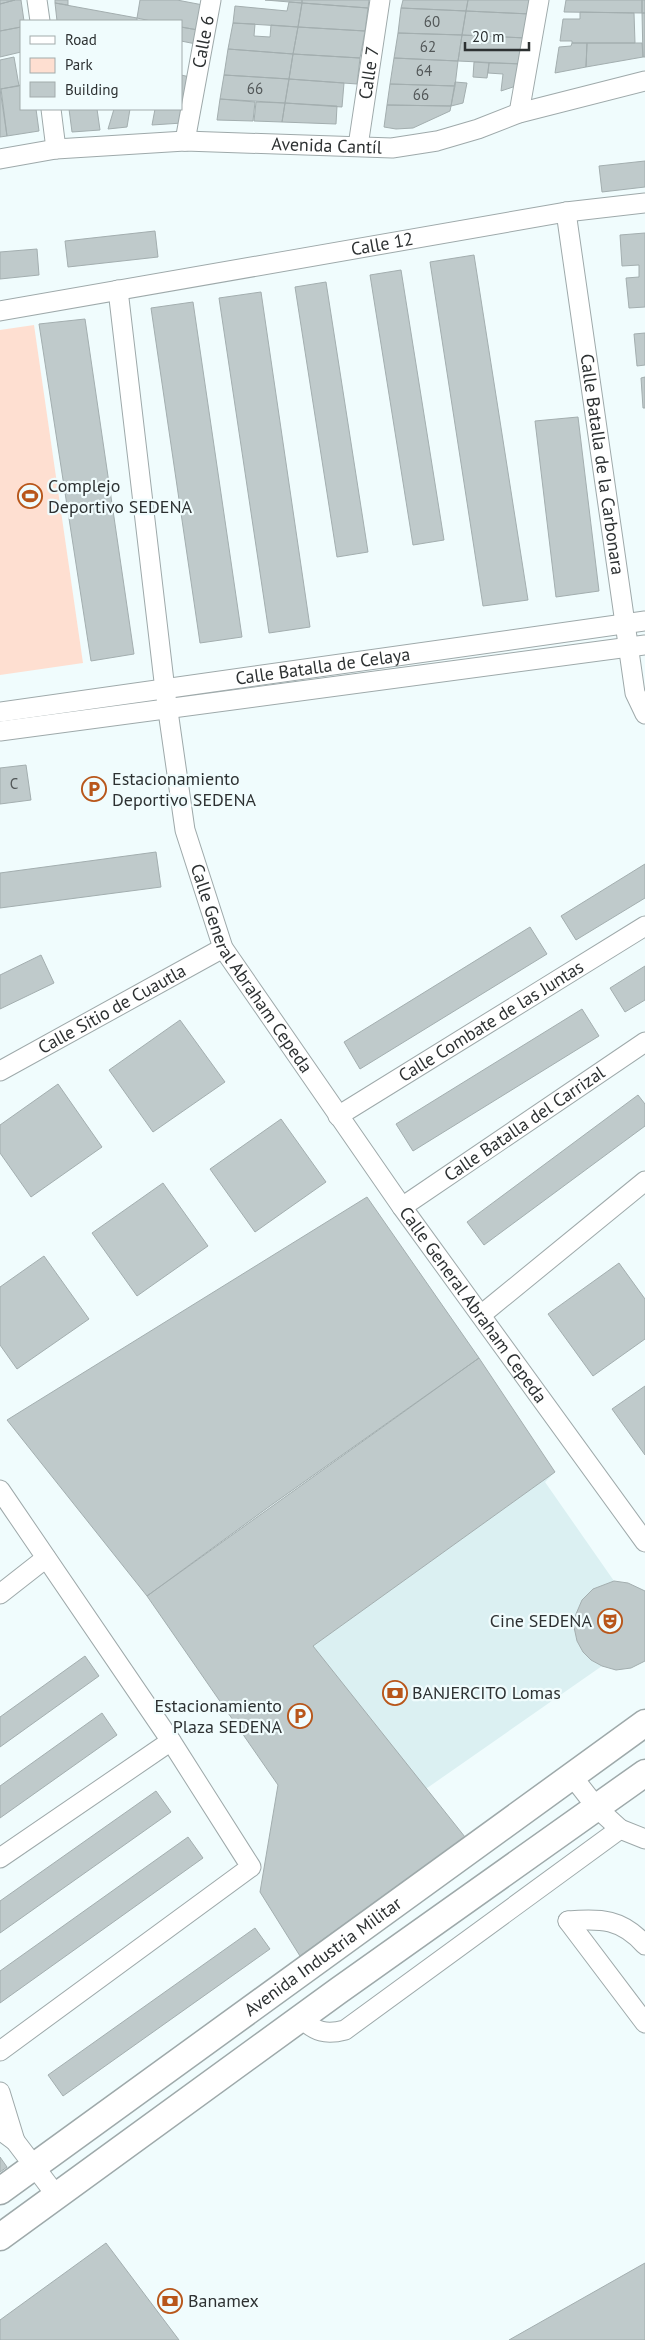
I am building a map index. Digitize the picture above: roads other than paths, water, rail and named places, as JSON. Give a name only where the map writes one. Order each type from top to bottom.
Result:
[{"type":"main road","name":"Avenida Industria Militar","points":[[0,2191],[645,1723]]},
{"type":"main road","name":"Avenida Industria Militar","points":[[0,2237],[301,2018],[645,1773]]},
{"type":"street","points":[[38,0],[40,20]]},
{"type":"street","name":"Calle 6","points":[[186,141],[211,0]]},
{"type":"street","name":"Calle 7","points":[[358,146],[380,0]]},
{"type":"street","points":[[519,113],[539,0]]},
{"type":"street","name":"Avenida Cantíl","points":[[0,159],[56,149],[186,141],[392,148],[437,141],[478,129],[519,113],[645,81]]},
{"type":"street","points":[[51,110],[56,149]]},
{"type":"street","name":"Calle 12","points":[[0,311],[566,212],[645,203]]},
{"type":"street","name":"Calle Batalla de la Carbonara","points":[[566,212],[624,624],[636,646],[635,693],[645,714]]},
{"type":"street","name":"Calle General Abraham Cepeda","points":[[118,290],[166,699],[185,830],[223,948],[402,1207],[645,1542]]},
{"type":"street","name":"Calle Batalla de Celaya","points":[[0,730],[166,699],[645,621]]},
{"type":"street","name":"Calle Batalla de Celaya","points":[[0,712],[166,699],[636,646]]},
{"type":"street","name":"Calle Combate de las Juntas","points":[[338,1116],[645,926]]},
{"type":"street","name":"Calle Sitio de Cuautla","points":[[0,1071],[223,948]]},
{"type":"street","name":"Calle Batalla del Carrizal","points":[[402,1207],[645,1042]]},
{"type":"street","points":[[481,1314],[645,1181]]},
{"type":"street","points":[[0,1490],[171,1741],[251,1866],[0,2050]]},
{"type":"street","points":[[0,1594],[46,1558]]},
{"type":"street","points":[[0,1858],[171,1741]]},
{"type":"street","points":[[572,1776],[597,1808],[620,1829],[645,1839]]},
{"type":"street","points":[[301,2018],[319,2032],[331,2034],[345,2030],[620,1829]]},
{"type":"street","points":[[645,1945],[634,1933],[615,1923],[594,1919],[568,1921],[645,2023]]},
{"type":"street","points":[[2,2104],[7,2136],[34,2166],[56,2195]]},
{"type":"place","name":"Complejo Deportivo SEDENA","points":[[30,496]]},
{"type":"place","name":"Estacionamiento Deportivo SEDENA","points":[[94,789]]},
{"type":"place","name":"Cine SEDENA","points":[[610,1621]]},
{"type":"place","name":"BANJERCITO Lomas","points":[[395,1693]]},
{"type":"place","name":"Estacionamiento Plaza SEDENA","points":[[300,1716]]},
{"type":"place","name":"Banamex","points":[[170,2301]]}]
